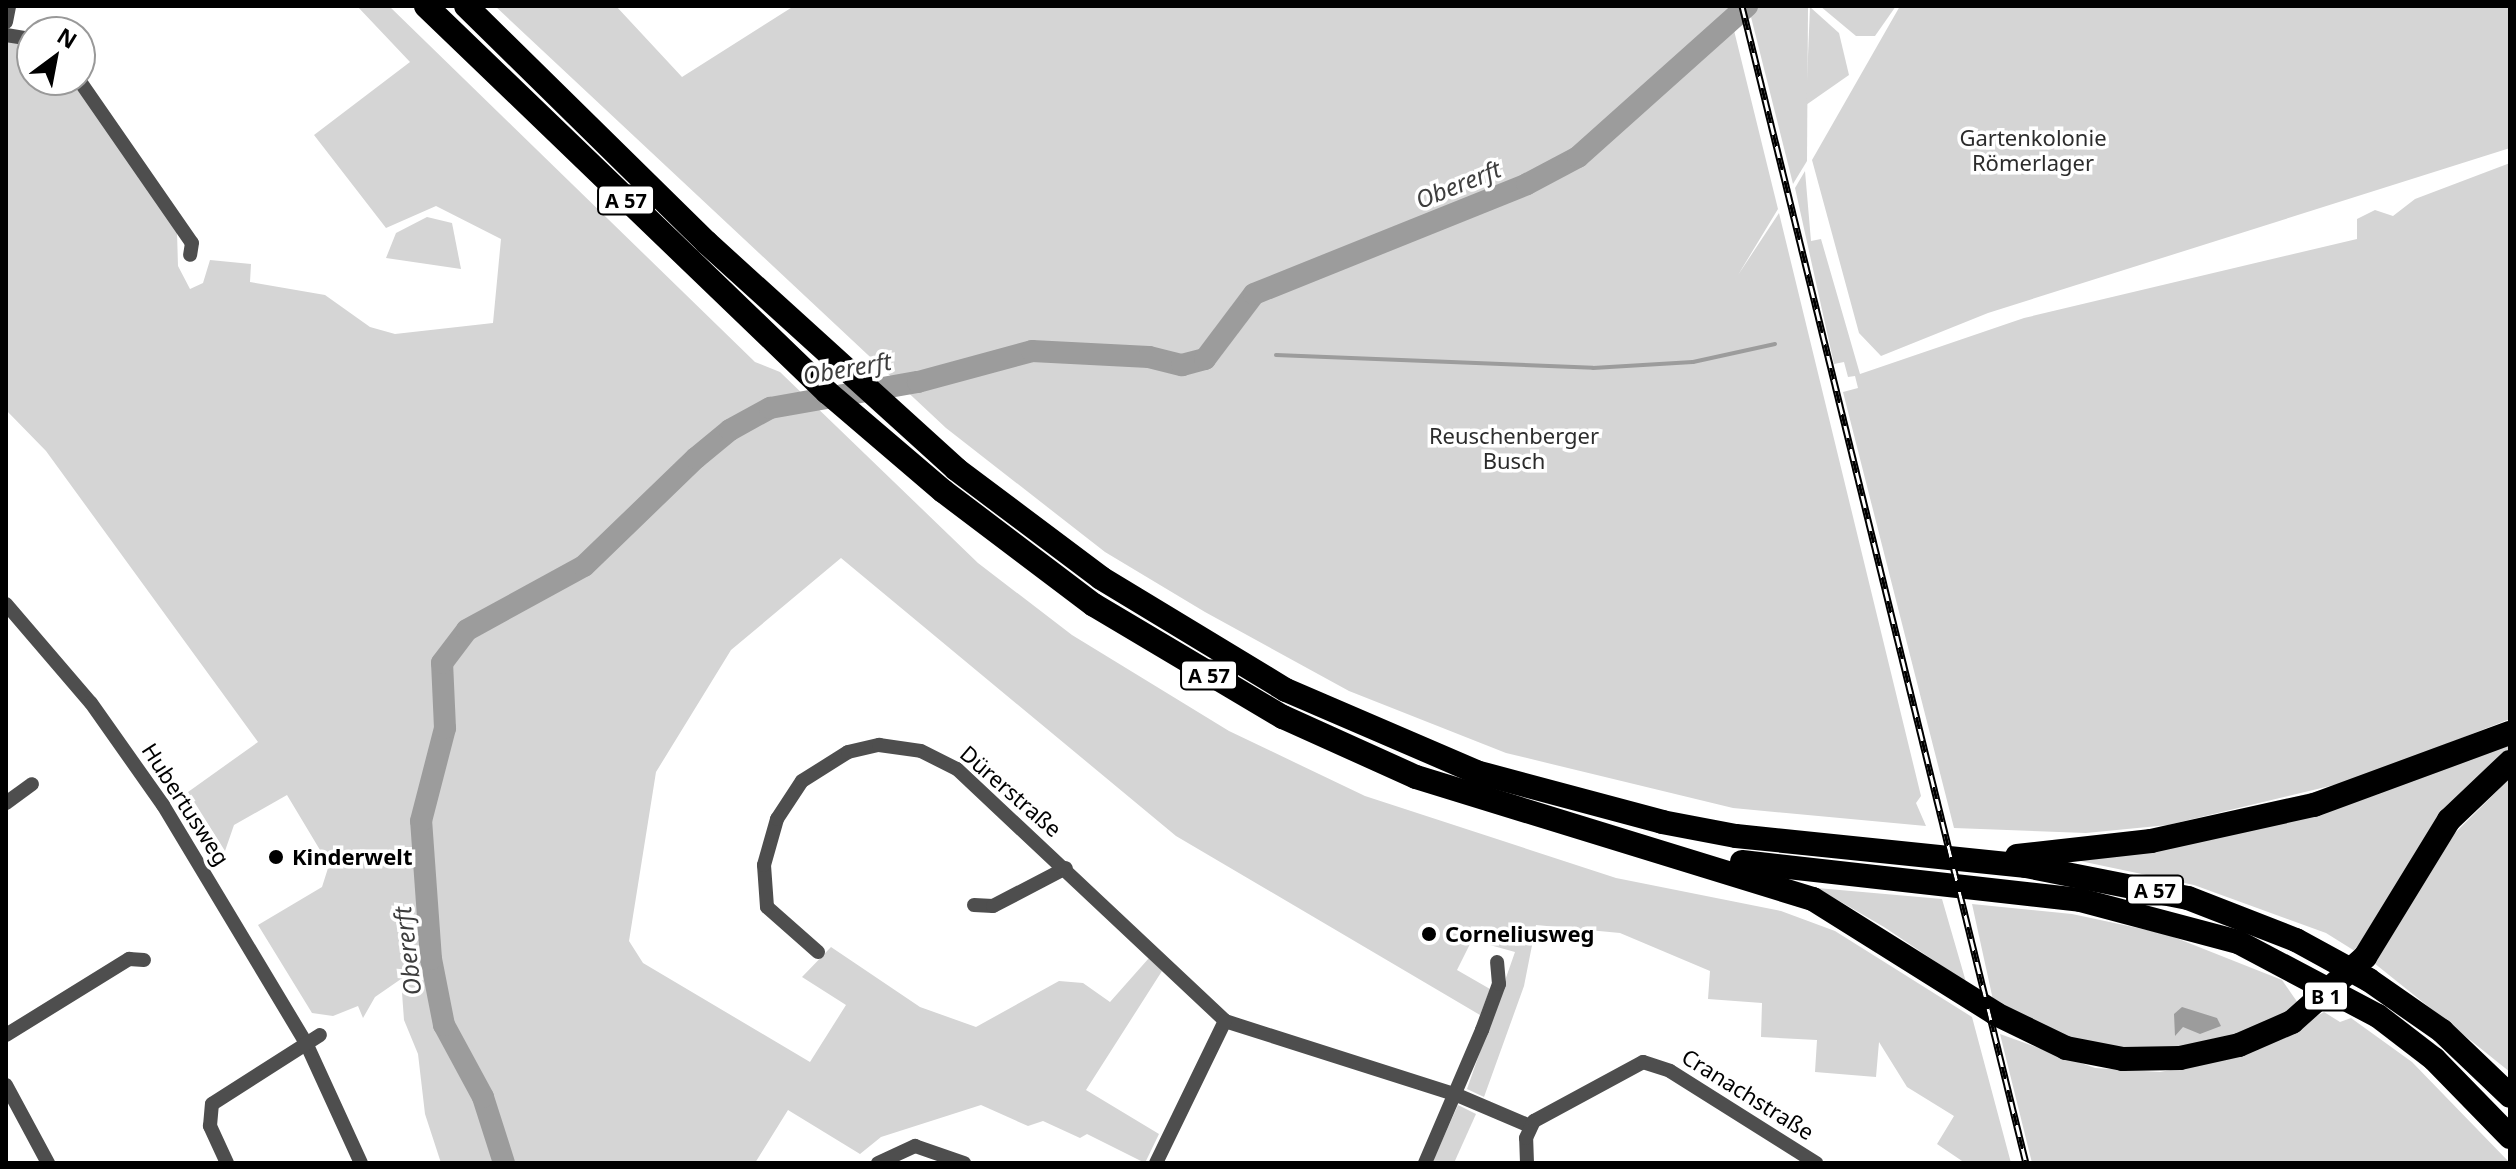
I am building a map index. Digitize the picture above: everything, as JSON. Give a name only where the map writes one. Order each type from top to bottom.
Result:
[{"type":"highway","name":"A 57","points":[[426,6],[867,427],[1016,549],[1182,660],[1348,749],[1553,823],[1640,845],[2080,900],[2174,921],[2316,979],[2350,999],[2434,1059],[2510,1137]]},
{"type":"highway","name":"A 57","points":[[466,6],[894,417],[1015,516],[1191,637],[1353,722],[1556,797],[1736,836],[2094,877],[2188,898],[2336,960],[2369,980],[2442,1031],[2507,1093]]},
{"type":"highway","points":[[1963,861],[2211,830],[2314,805],[2510,733]]},
{"type":"highway","name":"B 1","points":[[1640,845],[1813,899],[1902,950],[2044,1040],[2096,1055],[2161,1060],[2239,1045],[2292,1022],[2365,957],[2449,820],[2510,762]]},
{"type":"street","points":[[6,22],[9,6]]},
{"type":"street","points":[[6,28],[6,35]]},
{"type":"street","points":[[90,96],[192,243],[190,255]]},
{"type":"street","name":"Hubertusweg","points":[[6,604],[125,749],[306,1043],[361,1163]]},
{"type":"street","name":"Dürerstraße","points":[[818,952],[767,907],[766,854],[793,792],[848,752],[893,745],[947,762],[1066,868],[1225,1021],[1457,1095]]},
{"type":"street","points":[[6,803],[32,784]]},
{"type":"street","name":"Dürerstraße","points":[[974,905],[993,906],[1066,868]]},
{"type":"street","points":[[6,1035],[129,959],[144,960]]},
{"type":"street","points":[[1425,1163],[1457,1095],[1499,984],[1497,962]]},
{"type":"street","points":[[1156,1163],[1225,1021]]},
{"type":"street","points":[[227,1163],[210,1126],[212,1104],[320,1035]]},
{"type":"street","name":"Cranachstraße","points":[[1530,1126],[1632,1064],[1649,1062],[1816,1163]]},
{"type":"street","points":[[6,1085],[48,1163]]},
{"type":"street","points":[[1457,1095],[1530,1126],[1527,1163]]},
{"type":"street","points":[[878,1163],[915,1146],[964,1163]]},
{"type":"green space","points":[[357,6],[389,6],[755,362],[780,372],[978,563],[1072,635],[1229,731],[1365,796],[1616,878],[1781,911],[1835,931],[1972,1017],[2011,1163],[1965,1163],[1937,1144],[1954,1116],[1907,1087],[1879,1042],[1876,1077],[1815,1072],[1817,1040],[1761,1037],[1762,1003],[1708,999],[1710,971],[1620,933],[1536,925],[1524,986],[1484,1097],[1467,1089],[1515,952],[1472,940],[1457,970],[1490,989],[1480,1015],[1176,836],[841,558],[731,650],[656,772],[629,941],[643,963],[810,1062],[846,1005],[802,977],[831,947],[920,1007],[976,1027],[1059,981],[1083,983],[1110,1002],[1149,958],[1162,971],[1086,1090],[1159,1134],[1145,1163],[1087,1134],[1080,1138],[1043,1121],[1028,1126],[981,1105],[881,1137],[860,1154],[788,1110],[755,1163],[441,1163],[425,1114],[418,1054],[404,1020],[401,979],[375,997],[363,1018],[358,1006],[333,1016],[312,1013],[258,925],[322,887],[329,865],[287,795],[234,825],[225,851],[188,792],[258,742],[46,451],[6,410],[6,40],[16,42],[16,96],[84,96],[177,232],[178,266],[190,289],[203,283],[210,260],[251,264],[250,282],[325,295],[370,327],[395,334],[493,323],[501,239],[436,206],[386,228],[314,135],[410,62]]},
{"type":"green space","name":"Reuschenberger Busch","points":[[495,6],[616,6],[682,77],[794,6],[1728,6],[1778,209],[1738,275],[1779,213],[1921,796],[1916,803],[1926,826],[1733,808],[1506,753],[1349,691],[1205,612],[1105,552],[946,428]]},
{"type":"green space","points":[[1758,6],[1808,7],[1807,161],[1793,184],[1750,13]]},
{"type":"green space","points":[[1820,6],[1896,6],[1875,36],[1856,36]]},
{"type":"green space","name":"Gartenkolonie Römerlager","points":[[1900,6],[2510,6],[2510,148],[1988,313],[1881,356],[1859,333],[1812,160]]},
{"type":"green space","points":[[1810,7],[1839,33],[1849,75],[1806,105]]},
{"type":"green space","points":[[2510,163],[2510,719],[2355,780],[2168,825],[2086,833],[1954,828],[1843,392],[1858,388],[1855,376],[1848,377],[1844,362],[1834,364],[1795,188],[1805,171],[1811,241],[1821,239],[1860,374],[2024,318],[2357,239],[2357,219],[2375,210],[2393,216],[2415,199]]},
{"type":"green space","points":[[427,217],[452,223],[461,269],[386,258],[396,233]]},
{"type":"green space","points":[[2510,742],[2510,754],[2358,953],[2326,933],[2194,885],[2061,857]]},
{"type":"green space","points":[[2510,778],[2510,1072],[2374,963],[2452,836]]},
{"type":"green space","points":[[1817,888],[1942,899],[1966,982],[1884,927]]},
{"type":"green space","points":[[1972,904],[2072,914],[2166,934],[2282,980],[2300,1006],[2250,1033],[2166,1052],[2084,1045],[1993,1000]]},
{"type":"green space","points":[[2324,1012],[2340,1022],[2351,1018],[2412,1062],[2510,1163],[2032,1163],[2000,1034],[2095,1068],[2160,1072],[2242,1056]]},
{"type":"green space","points":[[1458,1105],[1476,1114],[1454,1163],[1432,1163]]},
{"type":"shaded area","points":[[2182,1007],[2217,1018],[2221,1026],[2200,1034],[2183,1027],[2175,1036],[2174,1014]]},
{"type":"waterway","name":"Obererft","points":[[504,1163],[483,1097],[444,1025],[431,959],[421,821],[445,728],[442,663],[467,630],[584,566],[696,458],[730,430],[770,408],[918,382],[1032,351],[1149,357],[1182,365],[1205,359],[1254,294],[1527,184],[1578,157],[1747,6]]},
{"type":"waterway","points":[[1276,355],[1593,368],[1693,362],[1775,344]]},
{"type":"railway","points":[[1742,6],[2026,1163]]},
{"type":"place","name":"Kinderwelt","points":[[276,857]]},
{"type":"place","name":"Corneliusweg","points":[[1429,934]]}]
